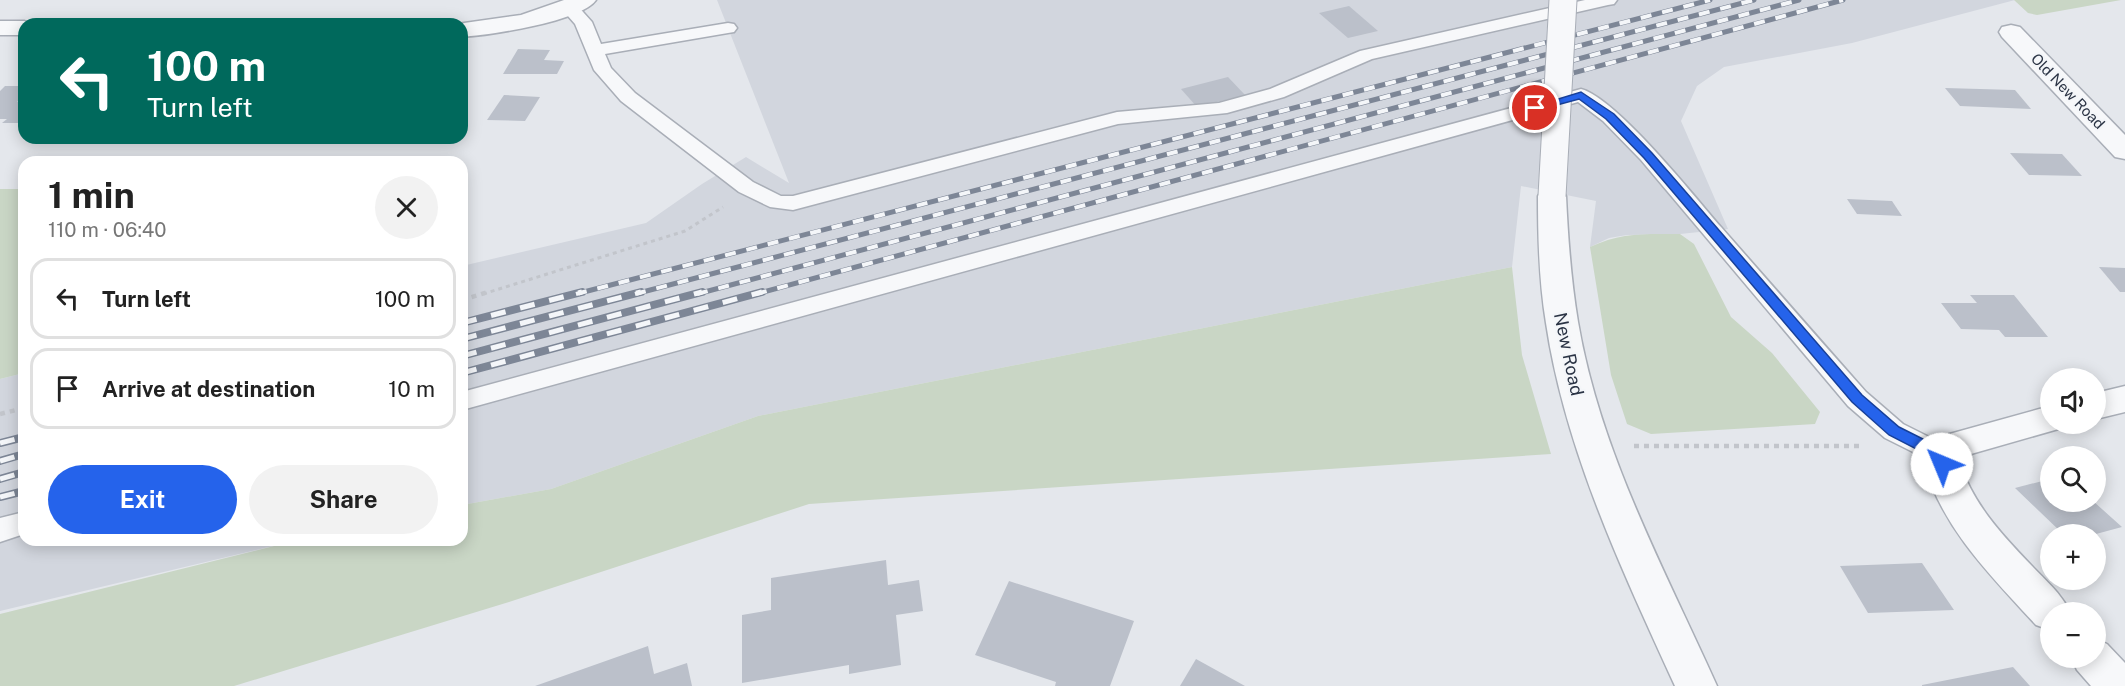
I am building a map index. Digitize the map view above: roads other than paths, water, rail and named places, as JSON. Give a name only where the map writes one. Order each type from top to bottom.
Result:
[{"type":"street","name":"New Road","points":[[1563,0],[1552,196],[1552,255],[1561,326],[1569,364],[1594,446],[1659,607],[1696,686]]},
{"type":"street","points":[[468,29],[522,22],[576,4]]},
{"type":"street","points":[[0,28],[18,28]]},
{"type":"street","name":"Old New Road","points":[[2010,32],[2125,151]]},
{"type":"street","points":[[2106,404],[2125,399]]},
{"type":"street","points":[[2040,422],[1948,448],[1942,464],[1948,484],[1976,530],[2041,602]]},
{"type":"street","points":[[2102,668],[2119,686]]},
{"type":"lane","points":[[576,4],[603,70],[628,97],[746,187],[777,202],[793,203],[1117,118],[1220,109],[1277,93],[1366,55],[1608,0]]},
{"type":"lane","points":[[595,50],[728,28]]},
{"type":"lane","points":[[468,399],[1581,95],[1610,117],[1648,156],[1857,399],[1894,431],[1944,456]]},
{"type":"lane","points":[[0,530],[18,525]]},
{"type":"railway","points":[[576,294],[1710,0]]},
{"type":"railway","points":[[635,294],[1754,0]]},
{"type":"railway","points":[[697,294],[1799,0]]},
{"type":"railway","points":[[756,294],[1843,0]]},
{"type":"railway","points":[[468,321],[582,292]]},
{"type":"railway","points":[[468,337],[641,292]]},
{"type":"railway","points":[[468,354],[702,292]]},
{"type":"railway","points":[[468,371],[762,292]]},
{"type":"railway","points":[[0,443],[18,438]]},
{"type":"railway","points":[[0,461],[18,456]]},
{"type":"railway","points":[[0,479],[18,474]]},
{"type":"railway","points":[[0,497],[18,492]]}]
